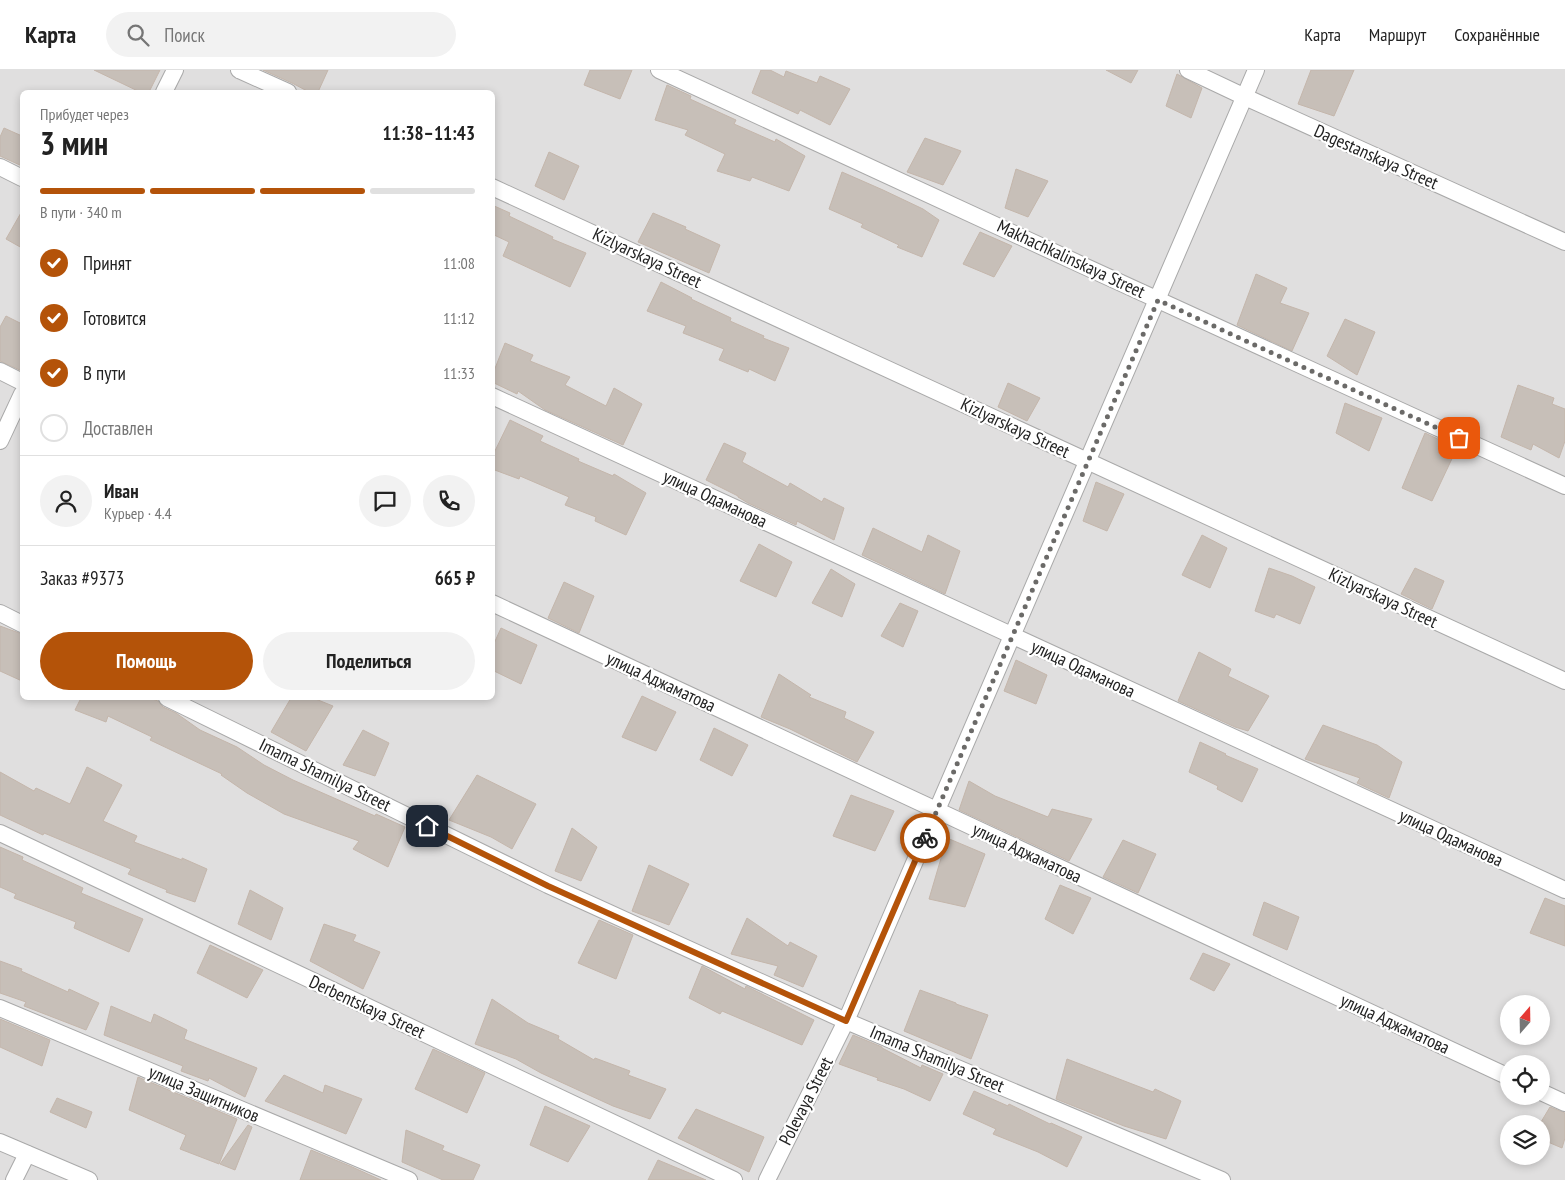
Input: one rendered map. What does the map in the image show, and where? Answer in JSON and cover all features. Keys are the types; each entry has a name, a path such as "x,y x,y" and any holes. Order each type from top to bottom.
{"street":[{"path":"165,90 175,70"},
{"path":"239,70 284,90"},
{"name":"Makhachkalinskaya Street","path":"659,70 1565,486"},
{"name":"Dagestanskaya Street","path":"1188,70 1565,242"},
{"name":"Polevaya Street","path":"767,1180 846,1021 1256,70"},
{"path":"0,167 20,177"},
{"name":"Kizlyarskaya Street","path":"495,188 1565,682"},
{"path":"0,371 20,381"},
{"name":"улица Одаманова","path":"495,397 1565,890"},
{"path":"0,441 20,398"},
{"name":"улица Аджаматова","path":"495,604 1500,1073"},
{"path":"0,613 20,623"},
{"name":"Imama Shamilya Street","path":"172,700 548,886 846,1021 1222,1180"},
{"name":"Derbentskaya Street","path":"0,833 734,1180"},
{"name":"улица Защитников","path":"0,1008 409,1180"},
{"path":"1550,1096 1565,1103"},
{"path":"0,1142 89,1180"},
{"path":"14,1180 27,1154"}],"shaded area":[{"path":"0,70 1565,70 1565,1180 0,1180"}],"building":[{"path":"94,70 160,70 150,90 136,90"},
{"path":"263,70 328,70 319,90 305,90"},
{"path":"590,70 632,70 620,99 584,85"},
{"path":"761,70 770,70 784,77 786,71 817,83 820,76 850,89 830,125 800,110 798,114 752,93"},
{"path":"1106,70 1138,70 1131,83"},
{"path":"1311,70 1354,70 1334,116 1298,104"},
{"path":"1177,74 1202,88 1191,118 1166,106"},
{"path":"667,85 691,96 690,99 736,120 734,124 775,142 776,139 805,156 789,191 752,177 750,181 717,171 725,154 685,135 688,130 655,120"},
{"path":"4,128 20,135 20,165 0,156 0,137"},
{"path":"925,138 961,151 943,185 907,172"},
{"path":"549,152 579,166 564,200 535,186"},
{"path":"1016,169 1048,181 1028,217 1005,208"},
{"path":"842,172 923,209 939,220 922,257 897,247 899,245 861,227 863,224 829,209"},
{"path":"495,206 510,213 509,216 553,237 552,239 586,253 570,287 503,256 509,242 495,235"},
{"path":"653,213 686,227 685,229 720,245 709,273 638,242"},
{"path":"20,214 20,247 6,239"},
{"path":"980,232 1012,246 994,277 963,264"},
{"path":"1256,274 1287,288 1280,303 1309,313 1292,351 1237,325"},
{"path":"661,282 731,318 730,321 764,336 763,338 789,348 775,381 749,369 748,372 719,360 724,349 683,333 686,326 647,311"},
{"path":"6,316 20,323 20,370 0,361 0,327"},
{"path":"1345,319 1375,332 1357,375 1327,356"},
{"path":"505,343 533,355 530,361 570,377 565,385 606,406 614,388 642,404 623,445 545,410 518,391 517,394 495,383 495,368"},
{"path":"1008,383 1040,398 1027,421 998,407"},
{"path":"1518,385 1554,398 1552,404 1565,409 1565,441 1559,458 1533,444 1531,450 1501,437"},
{"path":"1345,403 1382,418 1369,451 1336,433"},
{"path":"510,420 543,436 540,441 579,459 578,461 613,476 614,474 646,493 626,535 595,521 596,517 565,505 569,497 520,476 519,479 495,470 495,451"},
{"path":"1425,433 1457,448 1432,501 1402,488"},
{"path":"724,443 746,453 742,462 788,487 790,483 822,502 824,498 844,508 834,540 797,521 796,525 748,503 706,480"},
{"path":"1096,482 1124,494 1107,531 1083,521"},
{"path":"873,528 922,552 928,535 960,551 945,594 862,555"},
{"path":"1202,535 1227,548 1210,588 1182,575"},
{"path":"759,544 792,562 776,597 740,581"},
{"path":"1269,568 1315,587 1300,624 1276,614 1274,618 1255,611"},
{"path":"1415,568 1444,581 1432,609 1401,594"},
{"path":"831,569 855,584 842,617 812,603"},
{"path":"564,582 594,596 579,633 548,618"},
{"path":"900,603 918,611 903,647 881,636"},
{"path":"0,626 20,633 20,680 0,671"},
{"path":"501,628 537,645 521,684 495,671 495,641"},
{"path":"1199,652 1231,669 1228,676 1269,696 1248,731 1178,701"},
{"path":"1016,660 1047,675 1036,704 1004,691"},
{"path":"779,674 811,695 809,697 846,712 844,718 874,732 857,762 761,717"},
{"path":"642,696 676,712 656,751 622,737"},
{"path":"80,700 158,701 163,707 176,713 200,730 237,747 264,765 293,780 405,827 388,867 353,849 359,841 284,814 247,793 222,774 150,740 152,737 108,716 106,722 75,710"},
{"path":"290,700 318,700 333,706 306,751 271,732"},
{"path":"1323,725 1377,745 1402,762 1389,798 1357,783 1360,778 1305,759"},
{"path":"714,728 748,745 732,776 700,760"},
{"path":"363,730 389,743 375,776 343,765"},
{"path":"1200,742 1258,769 1242,802 1217,789 1218,786 1189,772"},
{"path":"87,767 122,785 103,821 137,836 134,842 182,860 182,858 207,869 195,902 166,892 167,890 128,874 131,869 44,833 43,835 0,815 0,772 34,791 36,788 70,804"},
{"path":"477,775 536,804 512,849 491,837 449,820"},
{"path":"969,781 995,796 1048,817 1052,809 1092,819 1069,861 959,810"},
{"path":"851,795 894,811 875,851 833,836"},
{"path":"572,828 597,847 581,881 555,871"},
{"path":"947,838 985,854 965,907 929,899"},
{"path":"1123,840 1156,854 1138,893 1103,877"},
{"path":"0,847 23,857 22,860 83,888 81,893 143,919 129,952 74,928 76,922 14,898 16,894 0,887"},
{"path":"649,865 689,884 669,925 632,911"},
{"path":"1060,885 1091,898 1073,934 1045,919"},
{"path":"250,890 283,908 271,940 238,924"},
{"path":"1545,898 1565,906 1565,946 1530,933"},
{"path":"1264,902 1299,917 1287,950 1253,935"},
{"path":"747,918 788,946 790,942 817,956 803,987 774,975 778,966 731,954"},
{"path":"599,920 633,935 616,979 578,963"},
{"path":"324,924 356,935 353,941 380,952 363,989 310,961"},
{"path":"210,945 263,970 247,998 197,973"},
{"path":"1203,953 1230,964 1214,991 1190,979"},
{"path":"0,961 22,969 21,971 68,992 69,989 99,1003 86,1030 24,1006 26,1002 0,993"},
{"path":"702,966 745,989 746,986 814,1020 802,1045 722,1011 720,1014 689,998"},
{"path":"920,990 988,1015 971,1059 904,1031"},
{"path":"492,999 528,1023 559,1036 558,1039 594,1060 595,1058 630,1071 628,1075 666,1089 650,1119 613,1106 541,1073 516,1059 475,1044"},
{"path":"111,1006 151,1023 154,1014 187,1030 184,1039 257,1068 245,1097 209,1078 208,1081 181,1071 183,1066 104,1035"},
{"path":"0,1019 50,1040 42,1066 0,1047"},
{"path":"853,1035 882,1047 921,1068 922,1065 943,1074 930,1101 904,1089 877,1080 878,1078 839,1064"},
{"path":"433,1049 485,1073 467,1113 415,1089"},
{"path":"1067,1059 1153,1092 1155,1089 1181,1101 1166,1139 1124,1126 1056,1099"},
{"path":"284,1075 323,1093 325,1085 362,1099 346,1134 265,1101"},
{"path":"138,1077 237,1119 219,1164 180,1149 186,1135 129,1110"},
{"path":"974,1091 1008,1106 1009,1104 1082,1137 1067,1167 1038,1152 993,1134 996,1129 963,1114"},
{"path":"57,1098 92,1112 86,1128 50,1112"},
{"path":"545,1106 590,1126 568,1162 530,1145"},
{"path":"1550,1107 1565,1113 1565,1138 1562,1148 1550,1143 1550,1115 1545,1115"},
{"path":"696,1109 764,1137 749,1172 678,1138"},
{"path":"248,1125 252,1127 235,1170 220,1164"},
{"path":"406,1130 444,1146 442,1150 480,1165 473,1180 443,1180 402,1162"},
{"path":"311,1150 350,1166 381,1180 300,1180"},
{"path":"658,1160 706,1180 648,1180"}],"way so far":[{"path":"925,838 1158,300 1459,438"}],"route":[{"path":"427,826 548,886 846,1021 925,838"}]}
